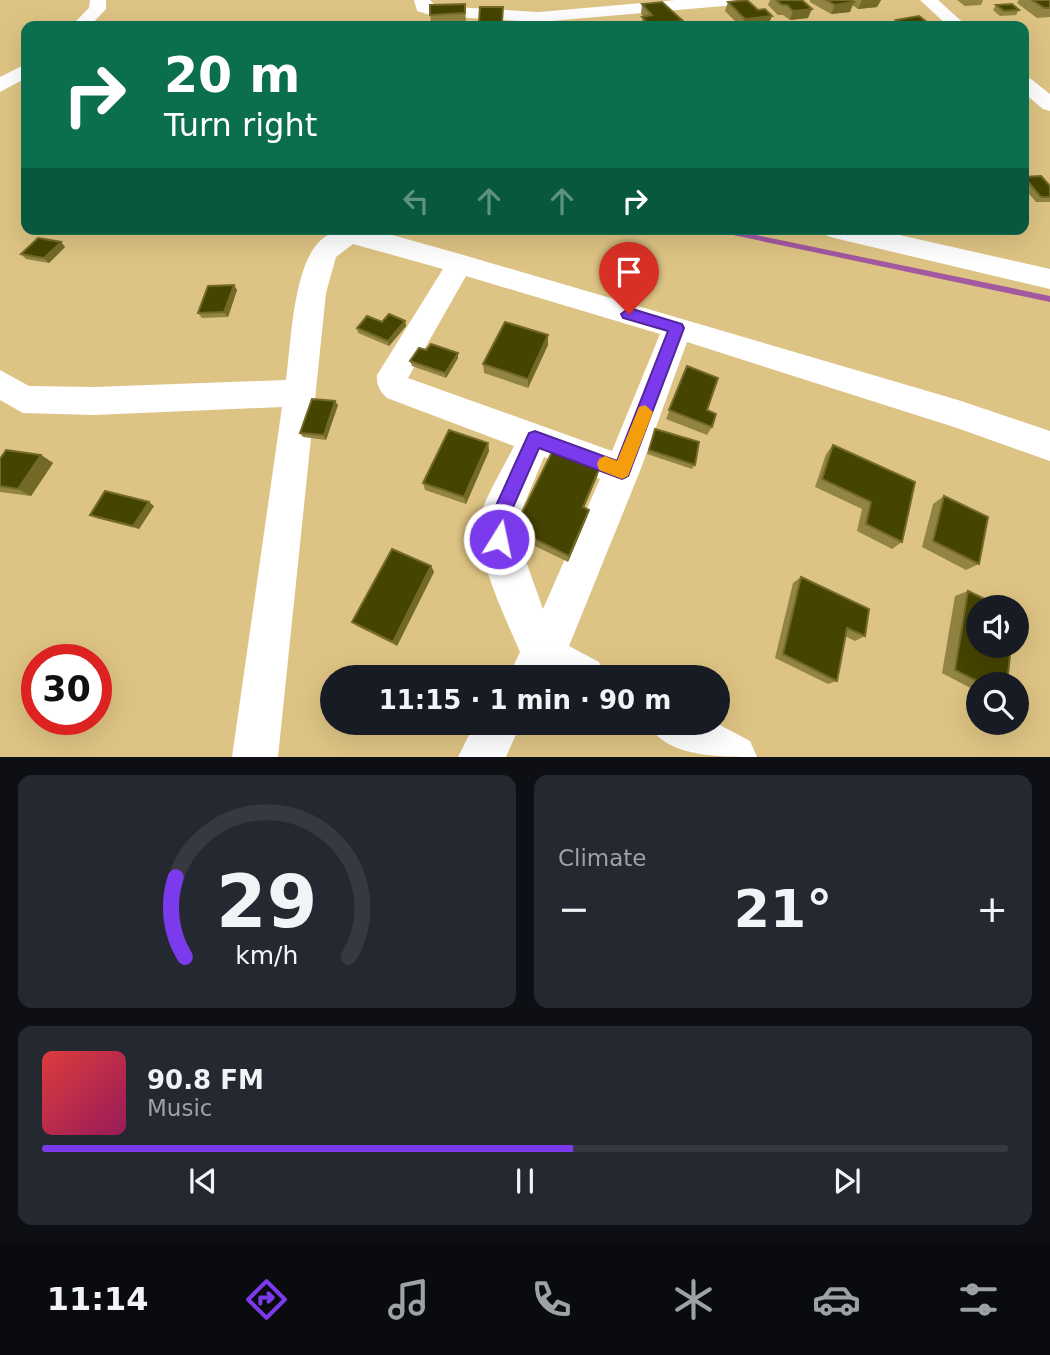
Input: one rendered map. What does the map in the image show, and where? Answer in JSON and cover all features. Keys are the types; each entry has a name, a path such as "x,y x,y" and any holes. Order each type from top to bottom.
{"street":[{"path":"85,21 97,9 98,0"},
{"path":"422,0 423,7 433,11 539,17 735,0"},
{"path":"928,0 952,21"},
{"path":"0,86 21,72"},
{"path":"1029,87 1050,105"},
{"path":"255,757 312,293 325,248 337,239 353,235"},
{"path":"361,235 677,328 958,414 1050,446"},
{"path":"860,235 1050,279"},
{"path":"460,263 393,375 392,382 398,389 622,471"},
{"path":"538,665 622,471 677,328"},
{"path":"0,383 23,399 94,401 300,393"},
{"path":"535,438 498,521 499,539 536,665"},
{"path":"481,757 493,735"},
{"path":"693,735 734,757"}],"building":[{"path":"747,0 758,10 765,9 772,16 745,19 728,2"},
{"path":"776,0 802,0 812,9 793,11"},
{"path":"826,0 851,0 854,2 835,5"},
{"path":"1032,0 1050,0 1050,8 1044,8"},
{"path":"662,2 683,21 646,21 642,17 652,15 642,4"},
{"path":"465,4 465,13 430,15 430,5"},
{"path":"1012,4 1019,10 1004,11 996,5"},
{"path":"480,7 503,7 502,21 479,21"},
{"path":"919,16 926,21 898,21"},
{"path":"1041,176 1050,186 1050,197 1041,197 1029,183 1029,177"},
{"path":"38,238 61,242 44,258 21,254"},
{"path":"234,285 224,312 198,313 208,286"},
{"path":"389,314 405,321 388,341 357,328 367,316 382,322"},
{"path":"505,322 548,335 528,379 483,364"},
{"path":"431,344 458,353 445,373 410,361 419,348 426,350"},
{"path":"687,366 718,378 707,410 716,414 712,427 669,410"},
{"path":"312,399 335,401 324,435 300,433"},
{"path":"655,429 699,442 695,465 649,450"},
{"path":"449,430 488,443 464,497 423,483"},
{"path":"833,445 915,482 902,542 866,524 871,502 822,479"},
{"path":"6,450 41,455 18,489 0,486 0,459"},
{"path":"553,450 599,469 583,507 589,510 569,556 514,529"},
{"path":"105,491 149,502 133,526 90,515"},
{"path":"944,496 988,517 979,564 933,541"},
{"path":"392,549 431,566 393,642 352,622"},
{"path":"801,577 869,609 865,636 847,628 837,681 783,654"},
{"path":"966,603 966,658 1010,658 1008,672 966,672 966,676 955,670"}],"waterway":[{"path":"743,235 1050,299"}],"slow traffic":[{"path":"605,464 622,471 645,412"}],"route":[{"path":"499,539 498,521 535,438 622,471 677,328 629,314"}]}
